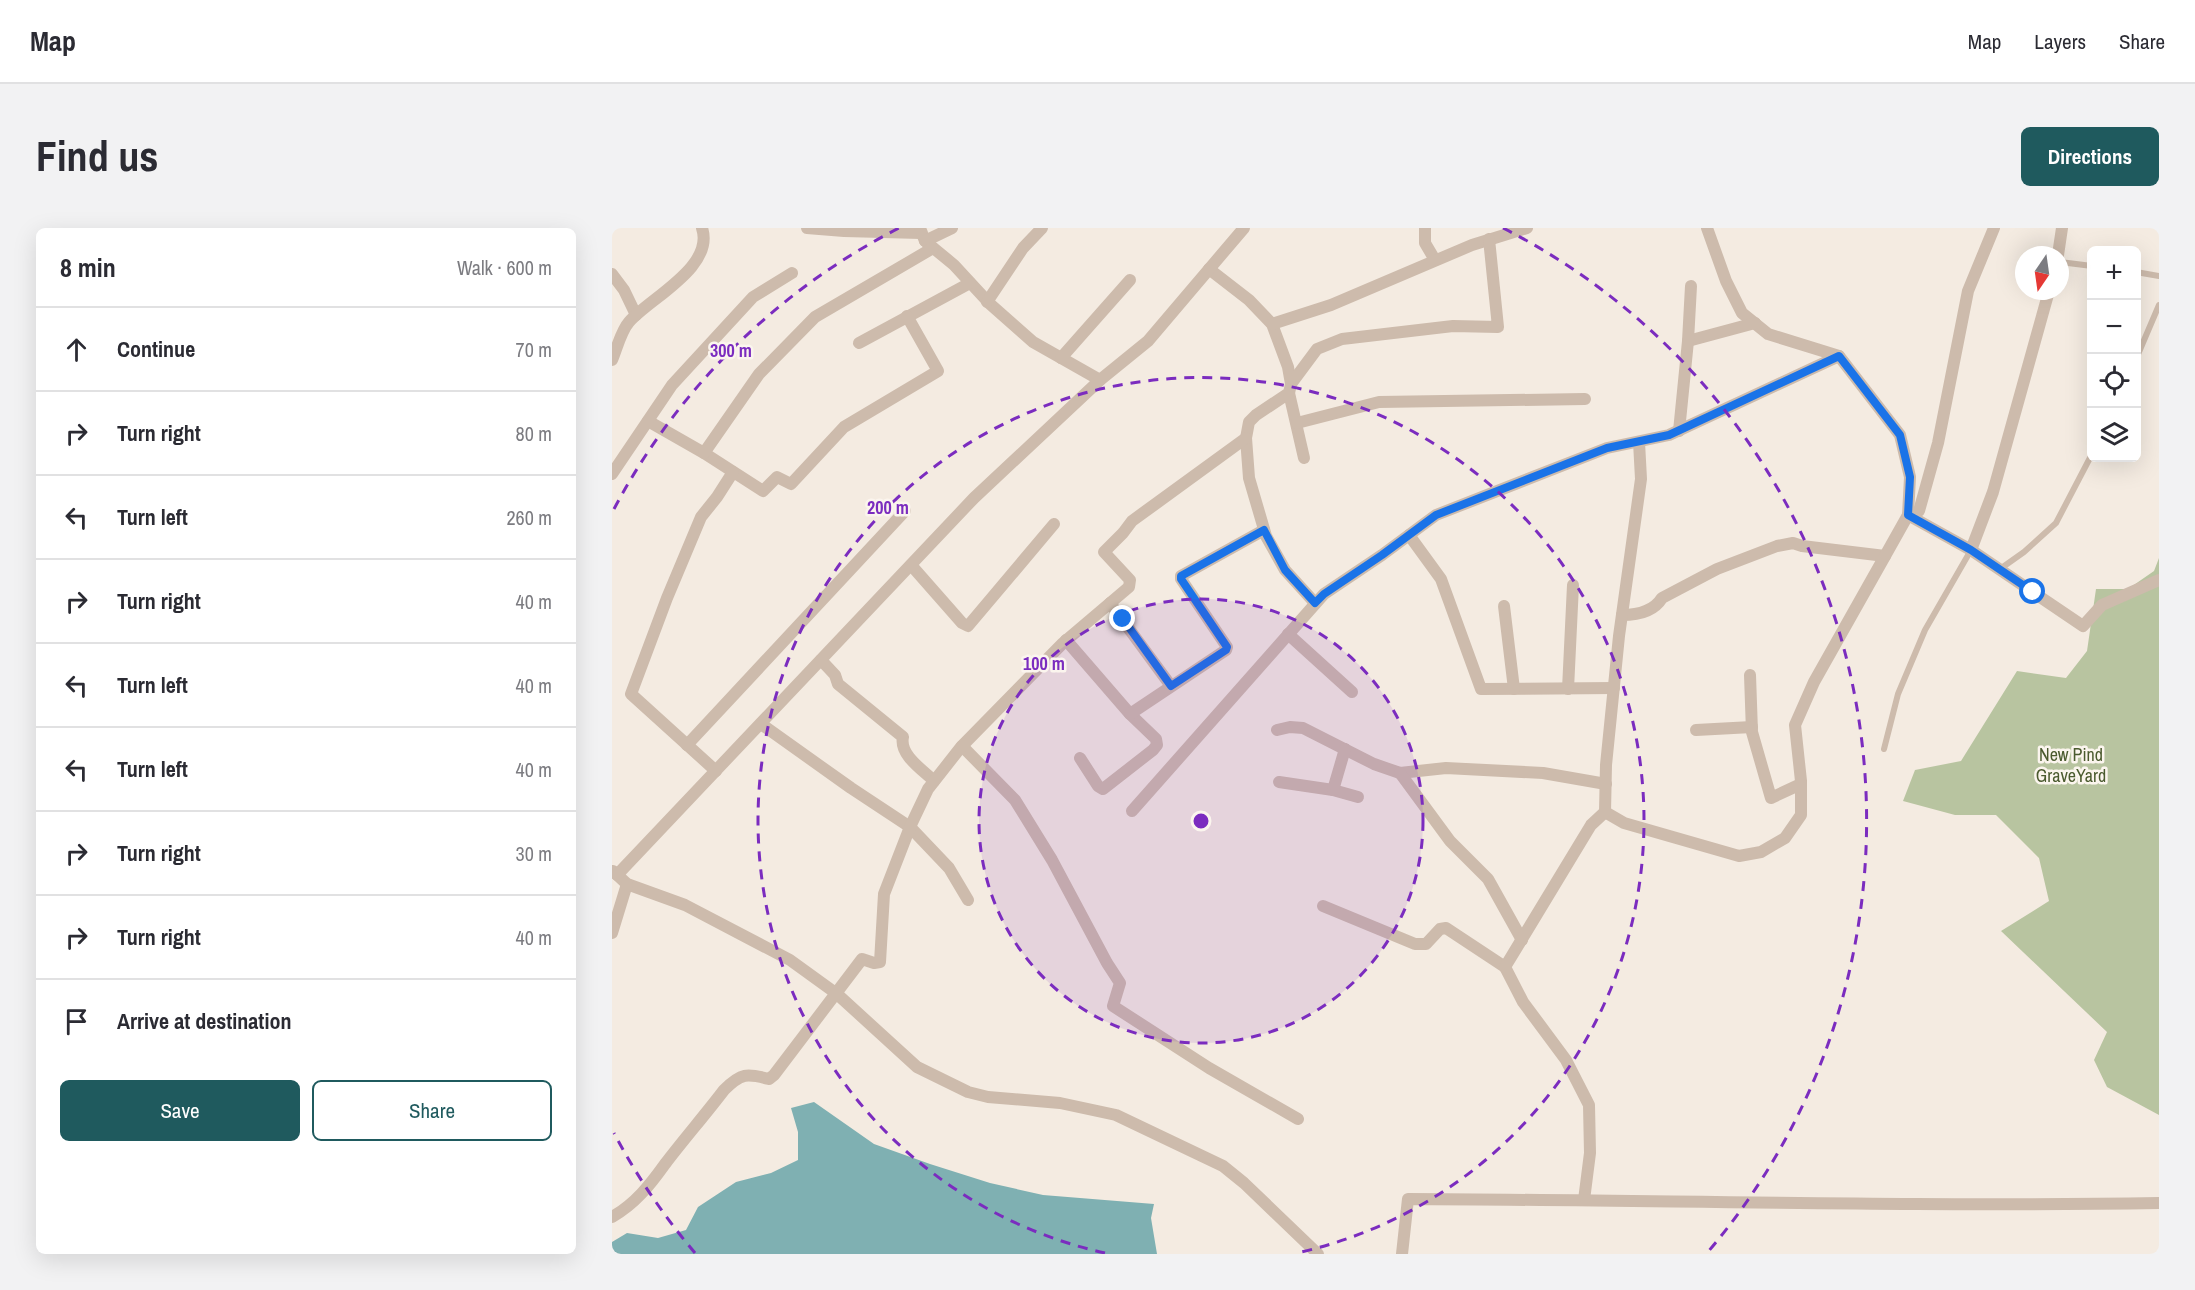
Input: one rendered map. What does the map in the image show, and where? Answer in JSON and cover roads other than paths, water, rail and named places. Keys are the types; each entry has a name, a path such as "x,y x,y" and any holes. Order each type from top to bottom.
{"street":[{"path":"612,360 627,324 675,285 700,255 704,232 702,228"},
{"path":"807,228 925,237 987,302 1033,342 1100,380"},
{"path":"704,453 759,374 815,317 925,237 952,228"},
{"path":"987,302 1023,248 1042,228"},
{"path":"1244,228 1148,341 1100,380 974,498 761,724 615,873 627,884 685,905 790,960 837,994 917,1067 968,1092 988,1097 1060,1103 1116,1115 1223,1166 1318,1254"},
{"path":"1425,228 1425,243 1436,260"},
{"path":"1272,324 1331,305 1505,231 1527,228"},
{"path":"1605,812 1624,823 1739,856 1761,852 1785,838 1801,815 1801,784 1795,725 1814,682 1908,515 1910,477 1900,435 1839,356 1768,334 1742,313 1726,280 1707,228"},
{"path":"1908,515 1918,510 1938,443 1968,291 1994,228"},
{"path":"2059,246 2062,228"},
{"path":"1315,603 1285,570 1264,530 1249,478 1246,438 1249,423 1290,388 1317,349 1342,339 1453,326 1498,327 1489,239"},
{"path":"1209,269 1249,300 1272,324 1288,367 1304,458"},
{"path":"612,474 672,385 753,297 792,273"},
{"path":"612,274 624,290 636,315"},
{"path":"1061,358 1130,280"},
{"path":"859,343 970,283"},
{"path":"1679,431 1688,341 1690,286"},
{"path":"1971,550 1994,492 2047,300"},
{"path":"648,421 763,491 777,477 791,484 844,427 938,371 907,316"},
{"path":"1688,341 1755,323"},
{"path":"1132,811 1324,594 1436,515 1607,448 1669,435 1839,356"},
{"path":"1297,423 1379,402 1585,399"},
{"path":"612,1217 625,1210 656,1179 666,1163 735,1079 748,1074 769,1078 774,1075 862,959 874,963 880,962 884,894 910,826 934,781 962,747 1066,640 1129,587 1130,580 1104,552 1123,533 1131,521 1246,438"},
{"path":"1504,966 1591,825 1605,812 1606,765 1614,688 1641,479 1640,442"},
{"path":"716,771 632,694 632,690 701,517 733,472"},
{"path":"687,745 905,511"},
{"path":"1908,515 1971,550 2083,626 2102,605 2159,580"},
{"path":"911,565 962,623 968,626 1054,524"},
{"path":"1130,714 1226,650 1227,647 1181,576 1264,530"},
{"path":"1409,535 1441,579 1481,689 1614,688"},
{"path":"1622,615 1640,614 1658,605 1662,598 1717,568 1777,546 1793,543 1885,556"},
{"path":"1568,689 1573,585"},
{"path":"1110,603 1171,686"},
{"path":"1504,606 1514,689"},
{"path":"1288,634 1352,692"},
{"path":"1066,640 1130,714 1156,739 1157,745 1103,789 1098,786 1080,758"},
{"path":"820,660 835,675 838,684 903,737 901,744 905,753 934,781"},
{"path":"1750,675 1752,727 1771,798 1801,784"},
{"path":"761,724 851,788 910,826 949,868 968,900"},
{"path":"1696,730 1752,727"},
{"path":"1277,730 1303,728 1374,764 1400,773 1446,768 1543,773 1606,784"},
{"path":"962,747 1015,800 1052,860 1120,983 1113,1006 1209,1068 1298,1119"},
{"path":"1334,790 1345,750"},
{"path":"1400,773 1450,841 1488,879 1522,940"},
{"path":"1279,782 1334,790 1358,797"},
{"path":"612,933 627,884"},
{"path":"1323,906 1415,944 1426,944 1440,929 1446,928 1504,966 1523,1002 1566,1060 1589,1105 1590,1153 1584,1200"},
{"path":"1402,1254 1408,1199 2010,1206 2159,1203"}],"lane":[{"path":"2069,263 2087,265"},
{"path":"2141,273 2159,276"},
{"path":"2138,354 2159,305"},
{"path":"1999,570 2024,552 2056,523 2087,462"},
{"path":"1884,749 1899,694 1925,630 1971,550"}],"water":[{"path":"814,1102 874,1144 990,1183 1043,1195 1154,1204 1151,1218 1157,1254 612,1254 612,1242 627,1233 658,1238 686,1230 698,1207 736,1182 771,1173 798,1160 798,1132 791,1108"}],"park label":[{"name":"New Pind GraveYard","path":"2071,765"}]}
